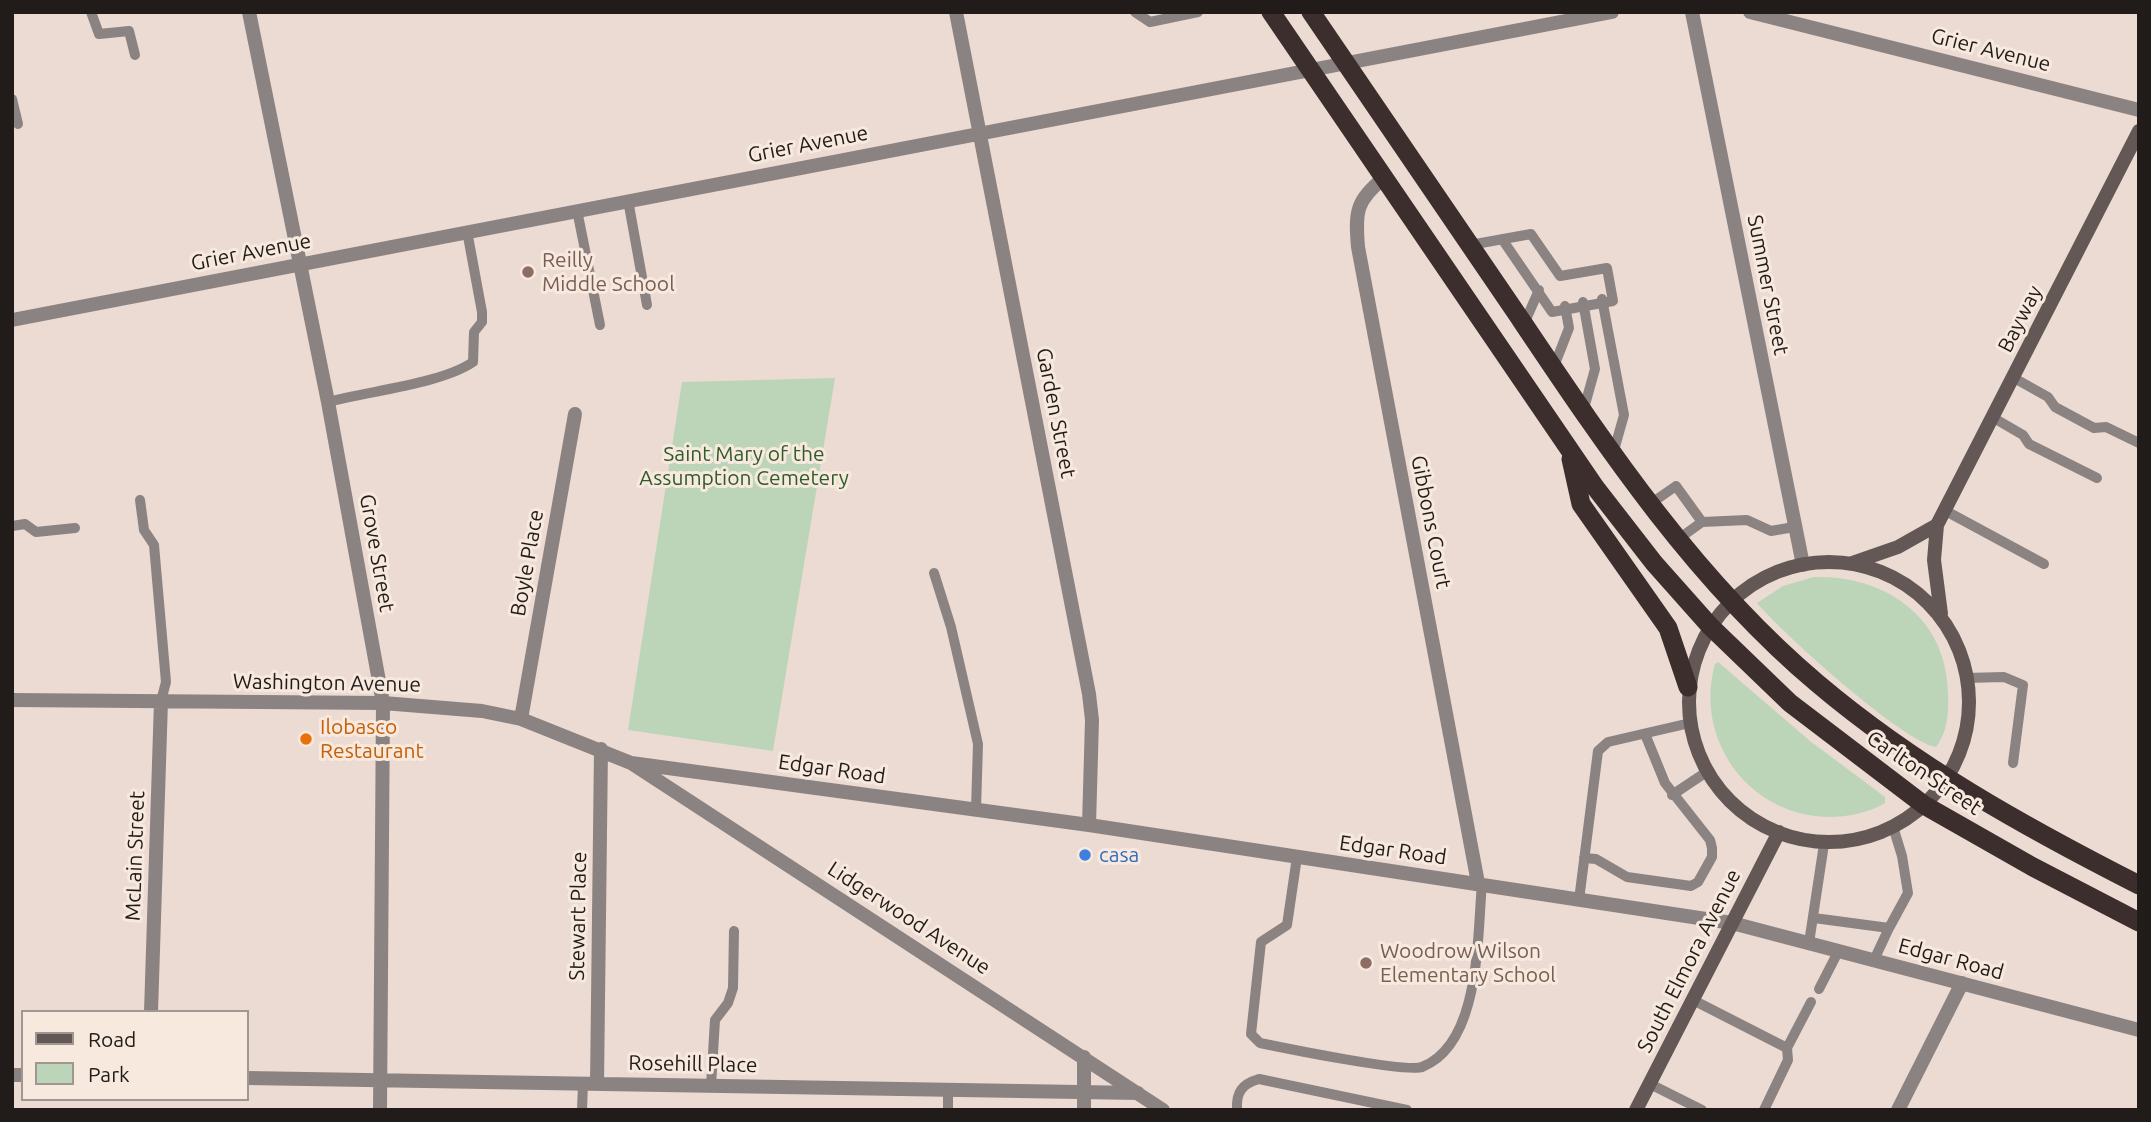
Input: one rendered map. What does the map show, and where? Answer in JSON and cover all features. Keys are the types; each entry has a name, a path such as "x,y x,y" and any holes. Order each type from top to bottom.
{"highway":[{"name":"Carlton Street","path":"1271,12 1570,451 1654,564 1710,626 1798,710 1924,805 2033,867 2139,922"},
{"name":"Carlton Street","path":"1311,12 1583,413 1677,540 1732,600 1818,683 1945,779 2046,838 2139,885"},
{"path":"1570,451 1581,503 1668,628 1688,687"}],"main road":[{"name":"Bayway","path":"1941,614 1934,560 1937,526 2139,131"},
{"path":"1850,563 1898,577 1917,590 1941,614 1956,641 1966,678 1963,739 1945,779 1924,805 1894,830 1849,844 1824,844 1803,841 1779,832 1734,802 1708,771 1690,723 1688,687 1695,657 1710,626 1732,600 1766,578 1803,565 1850,563 1898,547 1937,526"},
{"name":"South Elmora Avenue","path":"1636,1110 1779,832"}],"street":[{"name":"Grove Street","path":"249,12 328,402 383,703 380,1110"},
{"name":"Garden Street","path":"956,12 1090,694 1092,720 1088,825"},
{"name":"Grier Avenue","path":"12,320 1612,12"},
{"name":"Summer Street","path":"1692,12 1803,565"},
{"name":"Grier Avenue","path":"1751,12 2139,110"},
{"name":"Gibbons Court","path":"1384,178 1365,193 1356,226 1480,883"},
{"name":"Boyle Place","path":"520,719 575,414"},
{"name":"Washington Avenue","path":"12,700 383,703 482,711 520,719 631,763"},
{"name":"McLain Street","path":"151,1010 161,701"},
{"name":"Stewart Place","path":"590,1084 601,749"},
{"name":"Edgar Road","path":"631,763 1088,825 1732,923 2138,1027"},
{"name":"Lidgerwood Avenue","path":"631,763 1163,1110"},
{"path":"1898,1110 1962,983"},
{"path":"1084,1057 1084,1110"},
{"name":"Rosehill Place","path":"248,1078 1138,1093"}],"lane":[{"path":"91,12 99,34 129,31 135,55"},
{"path":"1135,12 1150,22 1198,12"},
{"path":"12,99 18,124"},
{"path":"628,200 647,305"},
{"path":"577,210 600,325"},
{"path":"328,402 462,370 473,362 474,332 482,322 482,312 467,231"},
{"path":"1470,245 1502,239 1531,234 1559,280 1597,274 1607,268 1613,301 1583,304 1552,312 1502,239"},
{"path":"1524,325 1538,291"},
{"path":"1602,301 1624,415 1613,454"},
{"path":"1583,304 1595,369 1583,413"},
{"path":"1553,370 1569,328 1566,308"},
{"path":"2014,378 2048,397 2055,407 2094,428 2106,427 2139,443"},
{"path":"1992,418 2023,435 2028,444 2097,478"},
{"path":"1649,504 1676,486 1702,522"},
{"path":"140,500 144,530 154,545 166,682 161,701"},
{"path":"1944,510 2044,564"},
{"path":"1677,540 1702,522 1746,520 1771,531 1794,527"},
{"path":"12,526 25,524 36,532 75,528"},
{"path":"934,573 951,627 978,744 976,809"},
{"path":"1966,678 2004,677 2022,685 2021,715 2013,763"},
{"path":"1579,900 1598,751 1608,742 1690,723"},
{"path":"1584,858 1596,859 1627,877 1690,886 1698,882 1712,857 1710,840 1672,795 1645,734"},
{"path":"1672,795 1708,771"},
{"path":"1874,960 1908,894 1902,856 1894,830"},
{"path":"1809,943 1824,844"},
{"path":"1297,857 1287,925 1261,942 1251,1034 1260,1043 1393,1067 1421,1068 1444,1053 1465,1021 1476,952 1480,883"},
{"path":"1814,918 1889,928"},
{"path":"711,1086 715,1020 728,1003 733,988 734,931"},
{"path":"1819,989 1839,950"},
{"path":"1693,1000 1787,1048"},
{"path":"1764,1110 1788,1060 1787,1048 1811,1002"},
{"path":"1237,1110 1237,1097 1241,1089 1259,1079 1407,1110"},
{"path":"582,1110 590,1084"},
{"path":"1650,1084 1702,1110"},
{"path":"948,1091 948,1110"}],"green space":[{"name":"Saint Mary of the Assumption Cemetery","path":"835,378 773,751 628,730 682,382"},
{"path":"1814,577 1840,578 1888,593 1908,606 1925,623 1937,644 1945,668 1948,695 1947,722 1936,747 1920,741 1871,707 1816,660 1757,603 1783,586"},
{"path":"1718,662 1810,741 1885,797 1885,803 1858,814 1828,817 1799,813 1774,803 1752,787 1734,768 1720,745 1713,719 1711,692 1715,664"}],"place":[{"name":"Reilly Middle School","path":"528,272"},
{"name":"Ilobasco Restaurant","path":"306,739"},
{"name":"casa","path":"1085,855"},
{"name":"Woodrow Wilson Elementary School","path":"1366,963"}]}
